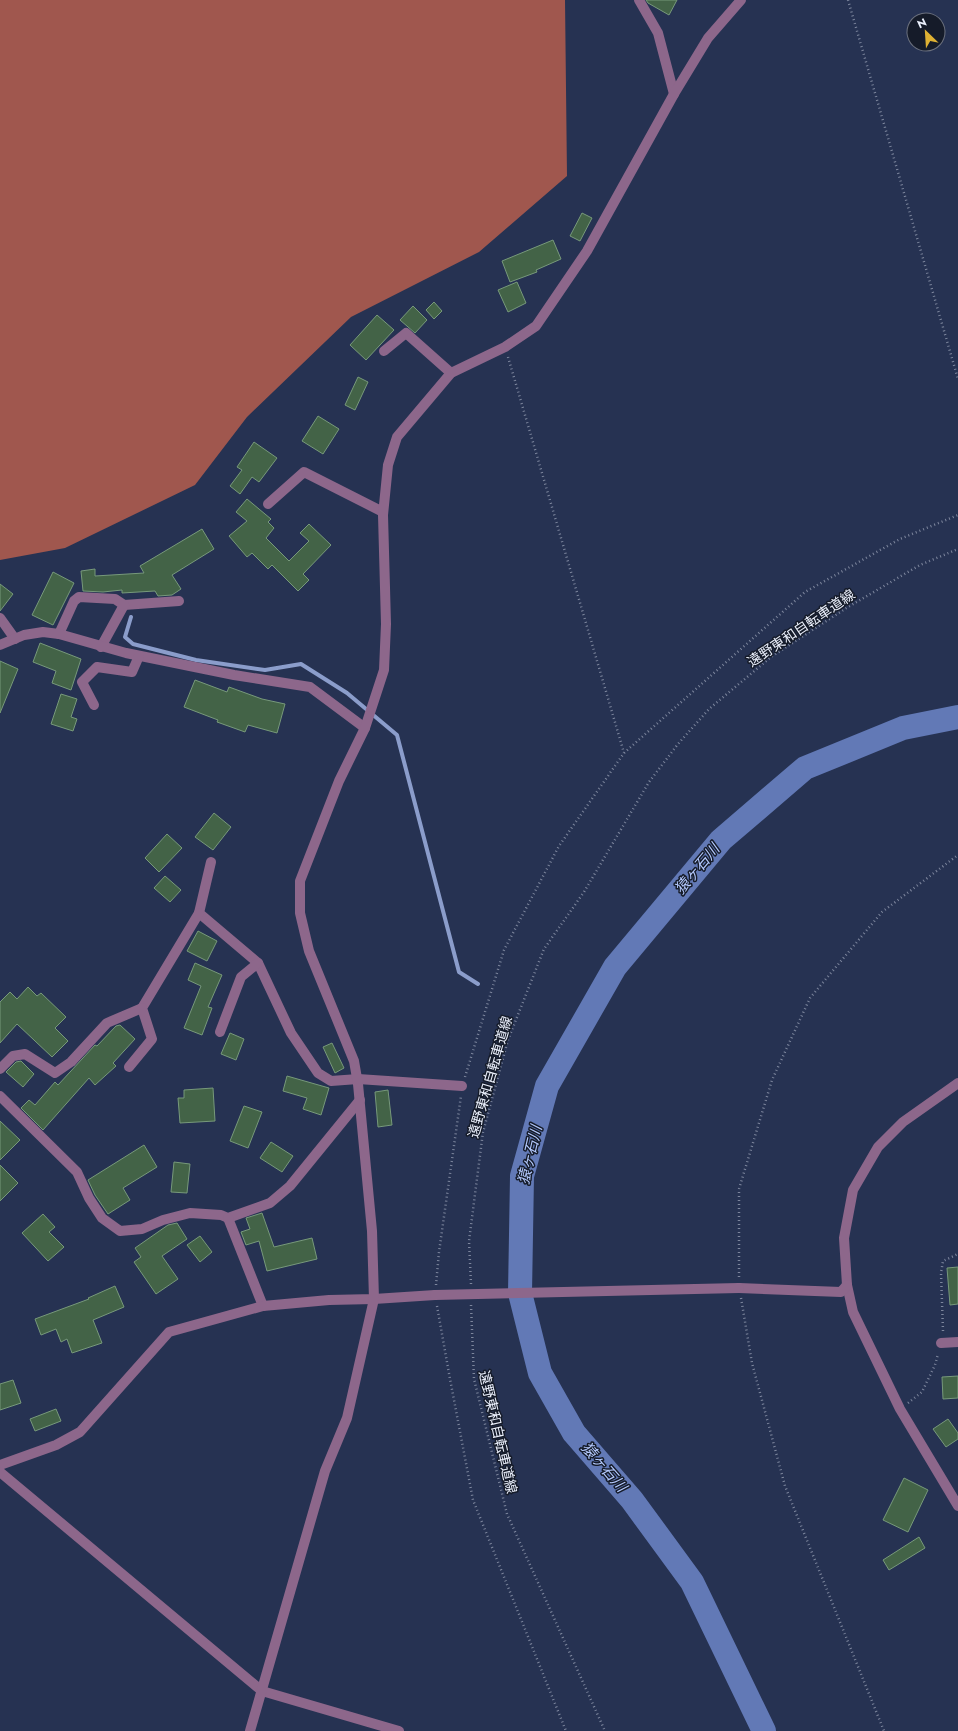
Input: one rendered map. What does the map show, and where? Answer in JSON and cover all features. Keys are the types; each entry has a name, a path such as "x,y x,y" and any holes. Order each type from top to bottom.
{"street":[{"path":"639,0 658,33 674,94"},
{"path":"250,1731 325,1471 347,1418 374,1299 372,1231 358,1079 354,1060 309,951 300,913 300,881 339,780 365,728 384,670 386,624 383,512 388,465 397,437 451,373 505,347 536,326 587,251 674,94 708,38 741,0"},
{"path":"384,352 406,333 451,373"},
{"path":"268,504 304,472 383,512"},
{"path":"59,634 74,601 79,597 115,599 124,605 179,601"},
{"path":"101,647 124,605"},
{"path":"0,618 15,639"},
{"path":"0,645 24,635 43,632 59,634 101,647 139,656 234,675 310,686 365,728"},
{"path":"94,705 82,682 97,667 132,672 139,656"},
{"path":"0,1069 13,1056 25,1054 55,1073 71,1062 107,1023 142,1008 199,913 211,862"},
{"path":"199,913 258,963 291,1033 318,1072 331,1081 358,1079 462,1086"},
{"path":"220,1032 241,977 258,963"},
{"path":"130,1067 152,1039 142,1008"},
{"path":"958,1084 903,1122 878,1147 853,1190 844,1238 847,1285 853,1312 900,1409 958,1506"},
{"path":"0,1096 77,1172 89,1198 102,1218 120,1231 142,1228 163,1220 190,1213 221,1214 228,1218 263,1306"},
{"path":"228,1218 270,1203 290,1186 360,1100"},
{"path":"0,1465 56,1445 80,1432 169,1332 263,1306 329,1300 436,1295 739,1288 841,1292 847,1285"},
{"path":"941,1343 958,1342"},
{"path":"0,1472 262,1691 399,1731"}],"path":[{"path":"848,0 958,379"},
{"path":"505,347 624,753"},
{"path":"566,1731 474,1500 450,1379 436,1295 439,1252 462,1086 504,950 559,846 624,753 805,592 900,539 958,515"},
{"name":"遠野東和自転車道線","path":"471,1287 469,1241 483,1132 508,1040 544,949 584,892 649,782 678,744 709,709 771,657 848,607 900,576 920,565 958,549"},
{"path":"884,1731 785,1486 752,1363 739,1288 739,1189 772,1080 810,998 882,912 958,855"},
{"name":"遠野東和自転車道線","path":"471,1302 474,1379 507,1514 605,1731"}],"shaded area":[{"path":"0,0 565,0 567,176 479,252 351,317 247,417 195,485 65,548 0,560"}],"building":[{"path":"646,0 677,0 669,15 648,3"},
{"path":"582,213 592,218 580,241 570,236"},
{"path":"553,240 561,259 536,270 537,272 510,282 502,261"},
{"path":"517,282 526,303 508,312 498,290"},
{"path":"434,302 442,311 434,319 426,310"},
{"path":"413,306 427,320 415,333 400,320"},
{"path":"377,315 394,330 366,360 350,345"},
{"path":"358,377 368,382 355,410 345,405"},
{"path":"318,416 339,429 323,454 302,441"},
{"path":"254,442 277,458 259,482 252,477 240,494 230,486 242,470 237,467"},
{"path":"247,499 271,519 268,522 274,528 266,538 289,561 309,541 300,533 309,524 331,545 303,574 309,580 298,591 272,565 268,569 252,553 247,557 229,536 247,521 236,512"},
{"path":"202,529 214,549 172,575 181,589 172,595 158,596 155,591 122,593 122,590 103,592 83,591 81,571 95,569 95,576 144,573 140,566"},
{"path":"53,572 74,583 53,625 32,615"},
{"path":"0,584 13,594 0,611"},
{"path":"40,643 81,659 71,690 52,683 56,671 33,662"},
{"path":"0,661 18,669 0,713"},
{"path":"195,680 227,692 229,687 262,699 285,704 277,733 248,725 245,732 217,722 218,720 184,707"},
{"path":"61,694 77,699 71,717 77,719 73,731 51,724"},
{"path":"214,813 231,827 213,850 195,837"},
{"path":"167,834 182,848 159,872 145,858"},
{"path":"165,876 181,890 170,902 154,888"},
{"path":"198,931 217,941 207,961 187,951"},
{"path":"195,963 222,975 208,1007 212,1008 202,1035 184,1028 201,986 188,980"},
{"path":"28,987 37,996 41,993 66,1017 55,1028 68,1041 52,1057 17,1024 0,1043 0,1002 10,992 17,999"},
{"path":"120,1025 135,1039 113,1063 116,1066 95,1085 89,1078 43,1130 21,1108 29,1100 35,1105 55,1082 58,1085 95,1045 97,1046 116,1026"},
{"path":"230,1033 244,1039 236,1060 221,1054"},
{"path":"332,1043 344,1068 335,1073 323,1047"},
{"path":"21,1061 34,1074 23,1087 6,1072 16,1062"},
{"path":"287,1076 329,1088 321,1115 303,1109 307,1098 283,1091"},
{"path":"213,1088 215,1121 180,1123 178,1098 184,1098 184,1090"},
{"path":"388,1090 392,1125 378,1127 375,1092"},
{"path":"244,1106 262,1112 248,1148 230,1141"},
{"path":"0,1121 20,1140 0,1160"},
{"path":"271,1142 293,1156 282,1172 260,1158"},
{"path":"144,1145 157,1167 123,1188 130,1200 108,1214 95,1195 88,1180"},
{"path":"174,1162 190,1164 187,1193 171,1192"},
{"path":"0,1165 18,1183 0,1201"},
{"path":"262,1213 274,1247 312,1238 317,1259 267,1271 259,1241 246,1245 241,1232 250,1229 246,1218"},
{"path":"43,1214 55,1227 49,1232 64,1247 48,1261 22,1233"},
{"path":"177,1223 187,1239 162,1256 178,1279 156,1294 134,1262 141,1257 135,1248 168,1225"},
{"path":"200,1236 212,1252 200,1262 187,1245"},
{"path":"958,1267 958,1304 950,1305 947,1268"},
{"path":"115,1286 124,1307 93,1320 102,1343 72,1353 67,1339 61,1342 56,1329 41,1335 35,1319 89,1299 88,1298"},
{"path":"958,1376 958,1398 943,1399 942,1377"},
{"path":"13,1380 21,1403 0,1410 0,1384"},
{"path":"56,1409 61,1421 35,1431 30,1419"},
{"path":"948,1419 958,1433 958,1439 946,1447 933,1429"},
{"path":"904,1478 928,1490 908,1532 883,1520"},
{"path":"919,1537 925,1548 889,1570 883,1560"}],"waterway":[{"path":"131,617 125,637 133,644 196,660 265,670 301,664 347,693 397,735 459,972 478,984"},
{"name":"猿ヶ石川","path":"764,1731 692,1582 632,1500 574,1433 540,1373 520,1293 522,1176 547,1086 615,967 721,840 805,768 903,728 958,717"}]}
